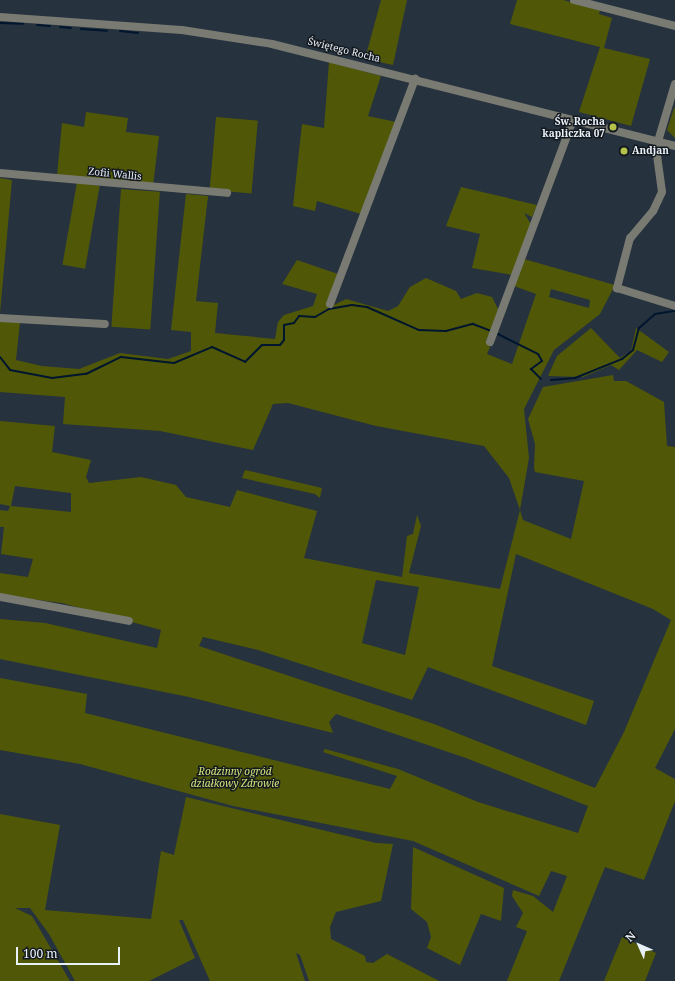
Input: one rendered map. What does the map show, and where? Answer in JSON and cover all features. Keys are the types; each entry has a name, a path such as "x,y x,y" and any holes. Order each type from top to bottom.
{"street":[{"path":"574,0 675,26"},
{"name":"Świętego Rocha","path":"0,17 182,30 243,39 414,79 658,143 675,146"},
{"path":"330,304 414,79"},
{"path":"675,84 658,143 662,192 653,211 630,238 617,288 675,306"},
{"path":"490,342 573,120"},
{"name":"Zofii Wallis","path":"0,173 227,193"},
{"path":"0,318 105,324"},
{"path":"0,597 129,621"}],"green space":[{"path":"381,0 407,0 393,65 365,59"},
{"path":"517,0 563,0 600,10 599,14 612,18 604,48 650,59 631,126 579,112 600,47 510,24"},
{"path":"329,62 381,76 368,116 396,122 361,214 317,201 315,211 293,206 302,124 324,128"},
{"path":"675,108 675,138 667,130"},
{"path":"86,112 128,118 126,132 159,136 153,186 57,175 62,123 84,127"},
{"path":"216,117 258,121 251,193 210,190"},
{"path":"0,178 12,180 0,313"},
{"path":"77,182 100,186 85,269 62,265"},
{"path":"461,187 537,205 532,217 524,213 531,224 513,275 472,268 480,234 446,226"},
{"path":"121,189 160,192 150,329 111,327"},
{"path":"186,194 208,196 196,301 218,303 215,333 275,339 278,322 284,315 313,306 317,294 282,284 297,260 338,274 328,308 346,299 388,311 398,306 410,287 426,278 456,291 461,299 477,293 492,297 499,311 486,341 490,347 487,354 512,364 536,294 514,286 524,259 615,285 600,314 554,350 524,409 529,458 520,510 509,478 484,446 376,426 288,403 273,404 253,450 160,431 63,424 65,397 0,392 0,321 20,322 16,360 42,366 79,369 120,353 168,359 191,351 191,332 171,330","holes":["551,289 590,300 589,308 549,297"]},
{"path":"591,328 620,358 631,351 636,328 669,352 662,362 637,350 619,370 611,365 583,377 548,376 557,356"},
{"name":"Rodzinny ogród działkowy Zdrowie","path":"613,375 614,381 626,381 664,402 667,446 675,447 675,729 655,768 675,779 675,801 644,880 605,867 559,981 507,981 527,931 516,927 523,913 512,896 513,890 533,896 553,912 567,876 551,871 539,896 413,841 233,806 80,764 0,750 0,678 87,694 85,713 390,789 397,776 323,752 325,749 398,769 478,802 578,833 588,806 466,758 336,714 329,722 333,733 189,697 0,659 0,619 45,623 157,648 161,630 62,603 0,595 0,573 28,577 33,559 1,554 4,527 0,527 0,510 8,511 10,506 0,504 0,421 55,426 52,452 91,460 86,477 89,483 141,477 176,485 186,497 230,507 237,490 317,511 304,558 402,577 407,536 413,534 417,515 421,526 409,573 500,589 520,510 523,520 571,539 584,481 535,472 535,444 528,419 543,387","holes":["15,486 71,493 71,512 11,506","516,554 653,609 671,620 624,732 595,788 434,724 199,646 203,637 258,650 412,700 428,667 586,725 594,701 492,666","376,580 419,587 405,655 362,643"]},
{"path":"245,470 322,488 320,498 315,494 242,478"},
{"path":"186,797 376,843 393,844 381,901 336,912 330,927 331,939 365,956 366,962 373,963 387,954 439,981 309,981 300,955 296,953 305,981 210,981 183,920 179,920 195,958 149,981 75,981 49,934 30,908 15,908 32,916 70,981 0,981 0,814 60,825 45,910 151,919 161,851 174,855"},
{"path":"413,847 504,888 501,921 481,914 460,965 427,948 431,937 427,922 411,909"},
{"path":"622,937 656,953 645,981 604,981"}],"waterway":[{"path":"0,23 23,24"},
{"path":"37,25 50,26"},
{"path":"60,27 71,28"},
{"path":"81,29 107,31"},
{"path":"120,31 138,33"},
{"path":"0,357 10,370 52,378 86,374 121,357 174,363 212,347 245,362 262,345 280,345 284,340 284,325 294,323 299,316 315,317 329,309 352,305 367,307 419,330 446,331 473,324 491,331"},
{"path":"551,380 575,378 622,359 633,350 639,328 655,314 675,311"},
{"path":"498,334 538,354 542,361 531,369 541,379"}],"place":[{"name":"Św. Rocha kapliczka 07","path":"613,127"},
{"name":"Andjan","path":"624,151"}]}
